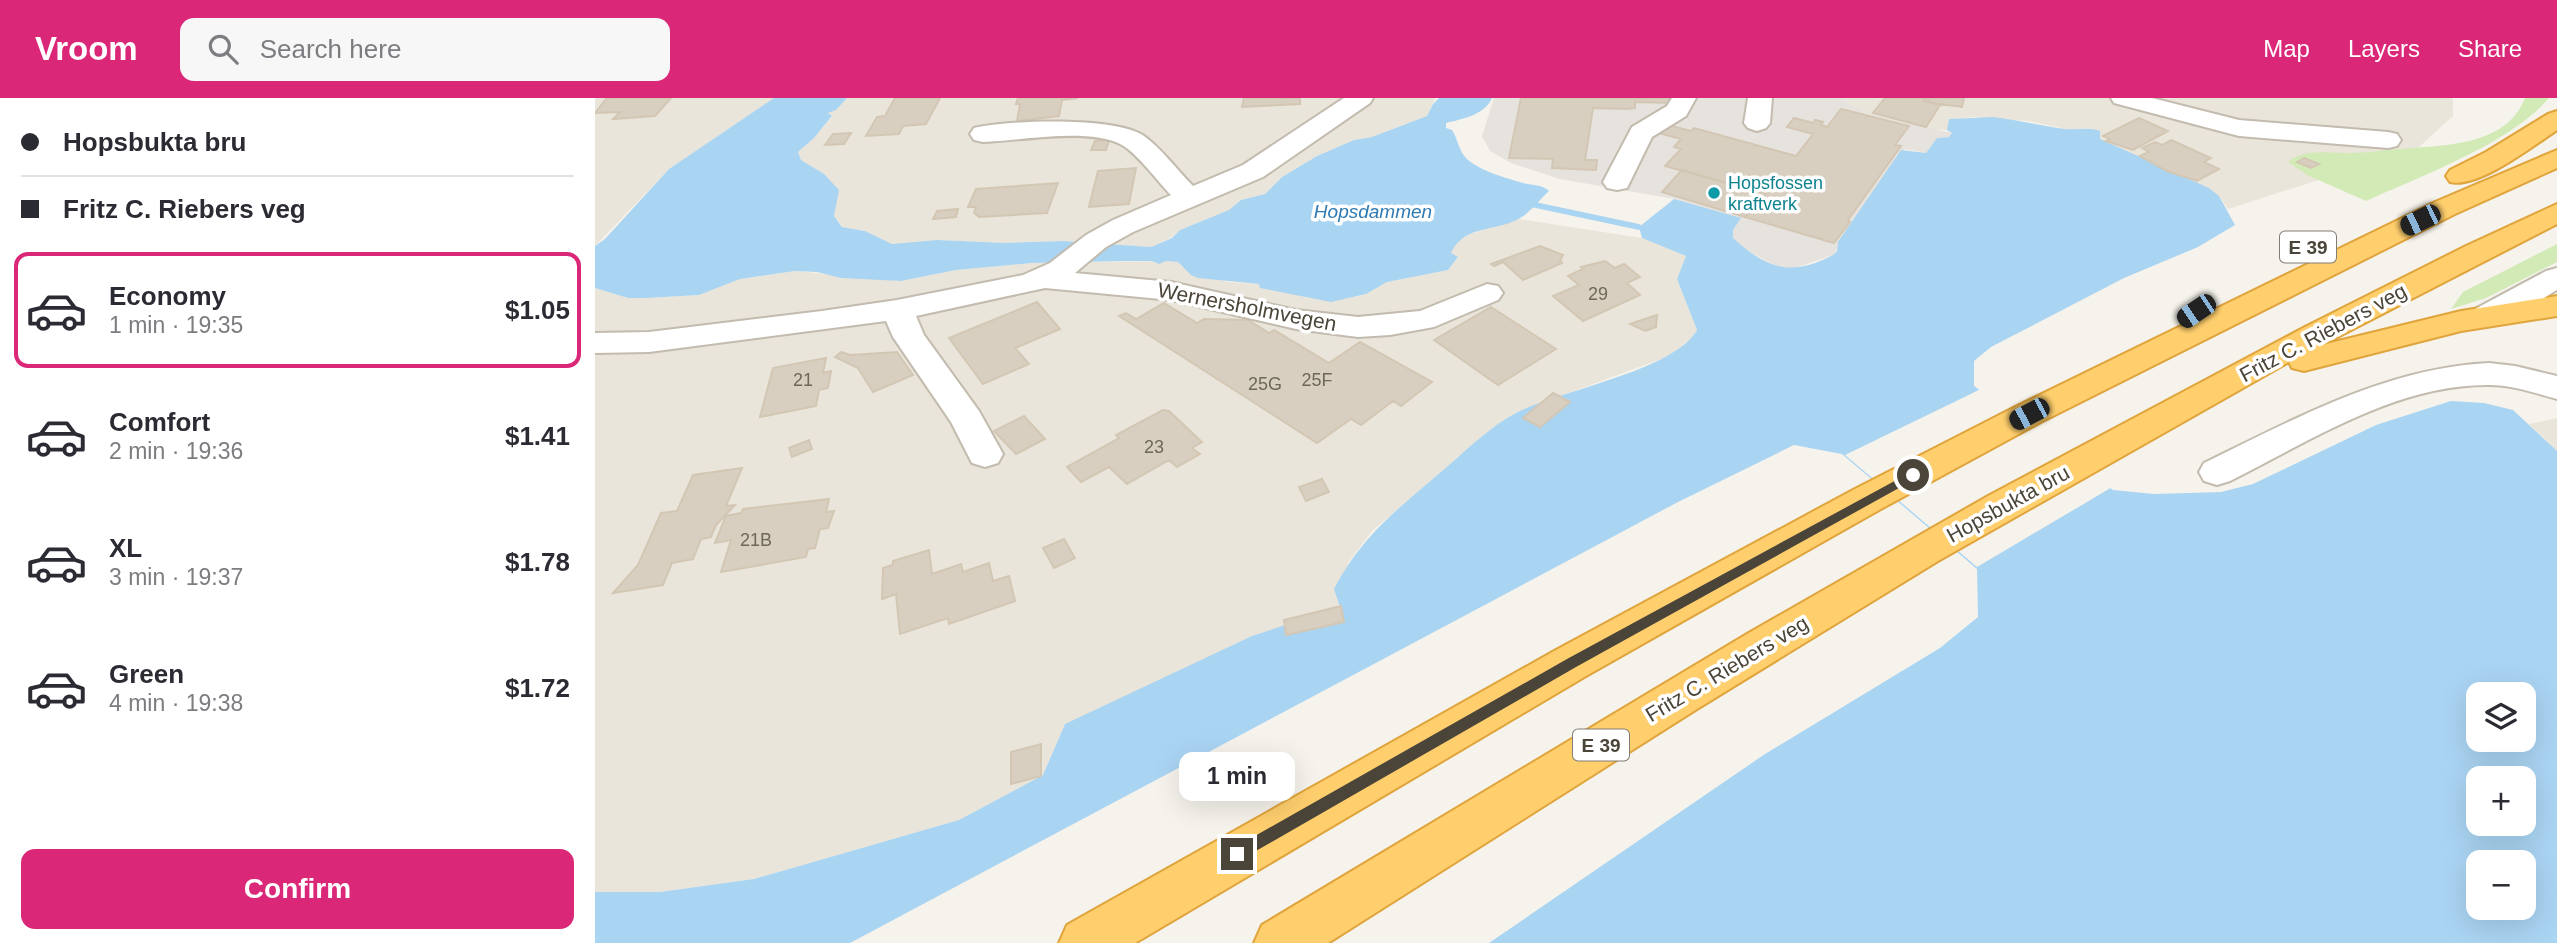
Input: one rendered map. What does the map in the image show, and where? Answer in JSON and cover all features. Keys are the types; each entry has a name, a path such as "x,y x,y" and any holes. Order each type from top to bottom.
{"highway":[{"name":"E 39","path":"2070,394 2238,283 2495,158 2557,119"},
{"name":"E 39","path":"1085,943 1571,663 1866,500 2029,414 2445,208 2557,159"},
{"name":"Fritz C. Riebers veg","path":"2092,457 2235,379 2557,213"},
{"name":"E 39","path":"2235,379 2402,334 2486,316 2557,306"},
{"name":"Hopsbukta bru","path":"1924,550 2092,457"},
{"name":"Fritz C. Riebers veg","path":"1280,943 1626,729 1924,550"}],"street":[{"name":"Wernersholmvegen","path":"595,343 695,338 897,310 1013,287 1052,274 1096,241 1123,226 1253,171 1361,98"},
{"path":"1618,182 1641,133 1677,111 1684,98"},
{"path":"2123,98 2239,128 2388,140"},
{"path":"983,134 1091,131 1123,135 1134,141 1188,198"},
{"name":"Wernersholmvegen","path":"1052,274 1069,283 1158,289 1330,327 1378,328 1425,320 1487,293"},
{"path":"2486,316 2557,277"},
{"path":"897,310 909,337 967,419 985,454"},
{"path":"2217,472 2371,400 2418,383 2488,373 2519,377 2557,388"}],"shaded area":[{"path":"595,98 774,98 669,169 595,246"},
{"path":"847,98 1435,98 1427,116 1372,137 1354,140 1317,156 1282,177 1265,194 1241,200 1229,210 1180,230 1151,247 1063,241 1005,243 937,240 892,244 865,231 843,227 834,216 838,190 801,160 798,152 832,117 828,113 836,110"},
{"path":"1494,98 1841,98 1865,113 1952,133 1949,137 1937,138 1926,153 1905,149 1833,255 1792,269 1782,269 1746,250 1733,238 1733,230 1740,218 1674,199 1560,179 1511,163 1490,151 1482,136"},
{"path":"1841,98 2453,98 2453,116 2418,148 2228,209 2209,188 2099,139 2089,128 2071,130 2028,121 1974,117 1950,119 1947,130 1930,129 1865,113"},
{"path":"1519,219 1642,238 1686,256 1677,279 1697,330 1692,338 1669,356 1517,412 1492,428 1372,531 1348,563 1341,607 1065,724 1043,775 959,820 754,879 660,892 595,892 595,288 628,298 646,298 699,295 740,279 795,271 901,281 956,270 1032,263 1166,261 1178,262 1182,267 1228,282 1259,284 1308,298 1345,299 1366,294 1387,282 1448,270 1458,257 1451,253 1455,243 1470,234"},
{"path":"2557,418 2557,451 2529,424"}],"green space":[{"path":"2525,98 2549,98 2532,115 2488,144 2438,170 2366,201 2307,175 2288,162 2309,153 2362,153 2471,140 2488,135 2503,126 2516,114"},
{"path":"2557,244 2557,262 2486,298 2451,309 2463,292"}],"water":[{"name":"Hopsdammen","path":"774,98 847,98 836,110 828,113 832,116 798,152 801,160 824,174 839,190 834,216 842,227 865,231 892,244 937,240 1005,243 1063,241 1151,247 1172,238 1180,230 1229,210 1241,200 1265,194 1282,177 1317,156 1354,140 1372,137 1427,116 1439,98 1492,98 1484,109 1466,118 1446,123 1446,128 1452,130 1462,152 1472,163 1493,174 1540,186 1549,191 1520,218 1464,237 1451,253 1458,257 1448,270 1387,282 1366,294 1331,302 1260,288 1259,284 1198,278 1178,262 1166,261 1159,264 1152,261 1032,263 956,270 901,281 841,278 817,272 795,271 740,279 699,295 646,298 628,298 595,288 595,246 605,239 669,169"},
{"path":"1993,117 2066,129 2100,131 2100,139 2209,188 2219,196 2235,225 2198,247 2124,278 1991,347 1974,361 1974,386 2113,490 2154,494 2221,492 2253,484 2376,425 2451,401 2484,403 2513,410 2557,451 2557,943 1489,943 1765,754 1940,648 1978,617 1977,569 1842,454 1794,445 1678,502 850,943 595,943 595,892 660,892 754,879 959,820 1043,775 1065,724 1252,636 1340,607 1334,589 1358,551 1400,507 1489,430 1535,405 1665,357 1684,344 1697,330 1677,279 1686,256 1642,238 1639,227 1674,199 1741,218 1733,230 1733,238 1745,249 1769,263 1804,266 1818,262 1837,251 1838,242 1901,150 1926,153 1937,138 1949,137 1952,133 1947,130 1949,119"}],"pier":[{"path":"1983,388 2114,486 1977,567 1845,455"}],"building":[{"path":"671,98 655,116 613,119 620,112 595,113 606,99"},
{"path":"895,98 940,98 926,124 903,126 899,134 866,136 877,117 885,116"},
{"path":"1018,98 1078,98 1062,100 1059,116 1017,121 1020,104 1016,104"},
{"path":"1244,98 1300,98 1300,104 1242,107"},
{"path":"1521,98 1672,98 1672,103 1635,102 1635,108 1628,109 1593,108 1585,160 1597,160 1596,170 1552,168 1553,159 1509,158"},
{"path":"1885,98 1927,98 1924,101 1940,105 1926,127 1873,113"},
{"path":"1929,98 1964,98 1962,107 1933,103"},
{"path":"1841,109 1909,126 1895,145 1901,146 1834,243 1745,217 1766,194 1665,166 1681,149 1674,147 1681,139 1658,133 1664,124 1691,131 1694,128 1796,156 1813,134 1787,127 1794,118 1813,123 1815,120 1823,122 1821,125 1827,127"},
{"path":"2139,118 2168,131 2133,150 2106,141 2110,139 2103,136"},
{"path":"851,133 844,144 825,145 833,134"},
{"path":"1109,140 1106,150 1091,150 1095,141"},
{"path":"2171,140 2211,158 2204,162 2219,169 2197,181 2167,171 2140,156 2149,152 2142,148 2155,142 2162,145"},
{"path":"2304,158 2319,164 2311,168 2297,162"},
{"path":"1136,168 1129,204 1089,207 1098,171"},
{"name":"Hopsfossen kraftverk","path":"1682,170 1766,194 1745,217 1662,192"},
{"path":"1058,183 1047,213 979,217 974,213 976,207 968,207 976,189"},
{"path":"958,209 956,217 933,219 937,211"},
{"path":"1540,246 1563,255 1560,261 1562,263 1523,280 1503,262 1494,266 1491,264"},
{"path":"1605,261 1615,268 1624,264 1640,277 1627,283 1640,295 1583,321 1553,296 1579,285 1568,276 1583,269 1581,267"},
{"path":"1037,302 1060,329 1015,348 1029,364 983,384 949,338"},
{"path":"1164,303 1197,323 1204,319 1248,320 1269,333 1274,330 1329,363 1360,342 1432,382 1401,406 1393,401 1361,425 1351,419 1317,443 1119,316 1126,313 1136,319"},
{"path":"1491,307 1556,349 1498,385 1434,340"},
{"path":"1657,315 1656,327 1645,331 1630,324"},
{"path":"841,352 850,355 897,352 913,375 873,392 858,368 835,357"},
{"path":"826,358 823,373 831,371 828,388 819,390 816,406 760,417 773,368"},
{"path":"1553,393 1570,402 1540,427 1523,418"},
{"path":"1163,410 1169,411 1202,442 1192,448 1200,454 1177,467 1169,460 1127,484 1109,467 1081,482 1067,467 1119,438 1116,435"},
{"path":"1024,416 1045,439 1016,454 994,431"},
{"path":"809,440 812,449 792,457 789,448"},
{"path":"742,468 726,506 735,505 716,525 711,537 701,539 693,559 672,563 663,585 613,593 638,565 661,513 677,511 693,475"},
{"path":"1322,479 1329,492 1306,501 1299,487"},
{"path":"829,499 826,512 834,511 828,528 820,529 815,548 808,549 806,557 721,572 731,540 715,543 726,516 741,513 743,509"},
{"path":"1064,539 1075,558 1054,568 1043,548"},
{"path":"929,550 932,574 961,564 963,572 989,563 993,581 1009,576 1015,601 949,624 948,618 900,634 896,594 882,599 883,568 893,565 893,561"},
{"path":"1341,606 1344,622 1286,635 1284,620"},
{"path":"1041,744 1041,776 1011,784 1011,752"}],"waterway":[{"path":"1535,205 1639,227"}],"place":[{"name":"Hopsfossen kraftverk","path":"1714,193"}],"route":[{"path":"1237,854 1571,663 1913,475"}]}
